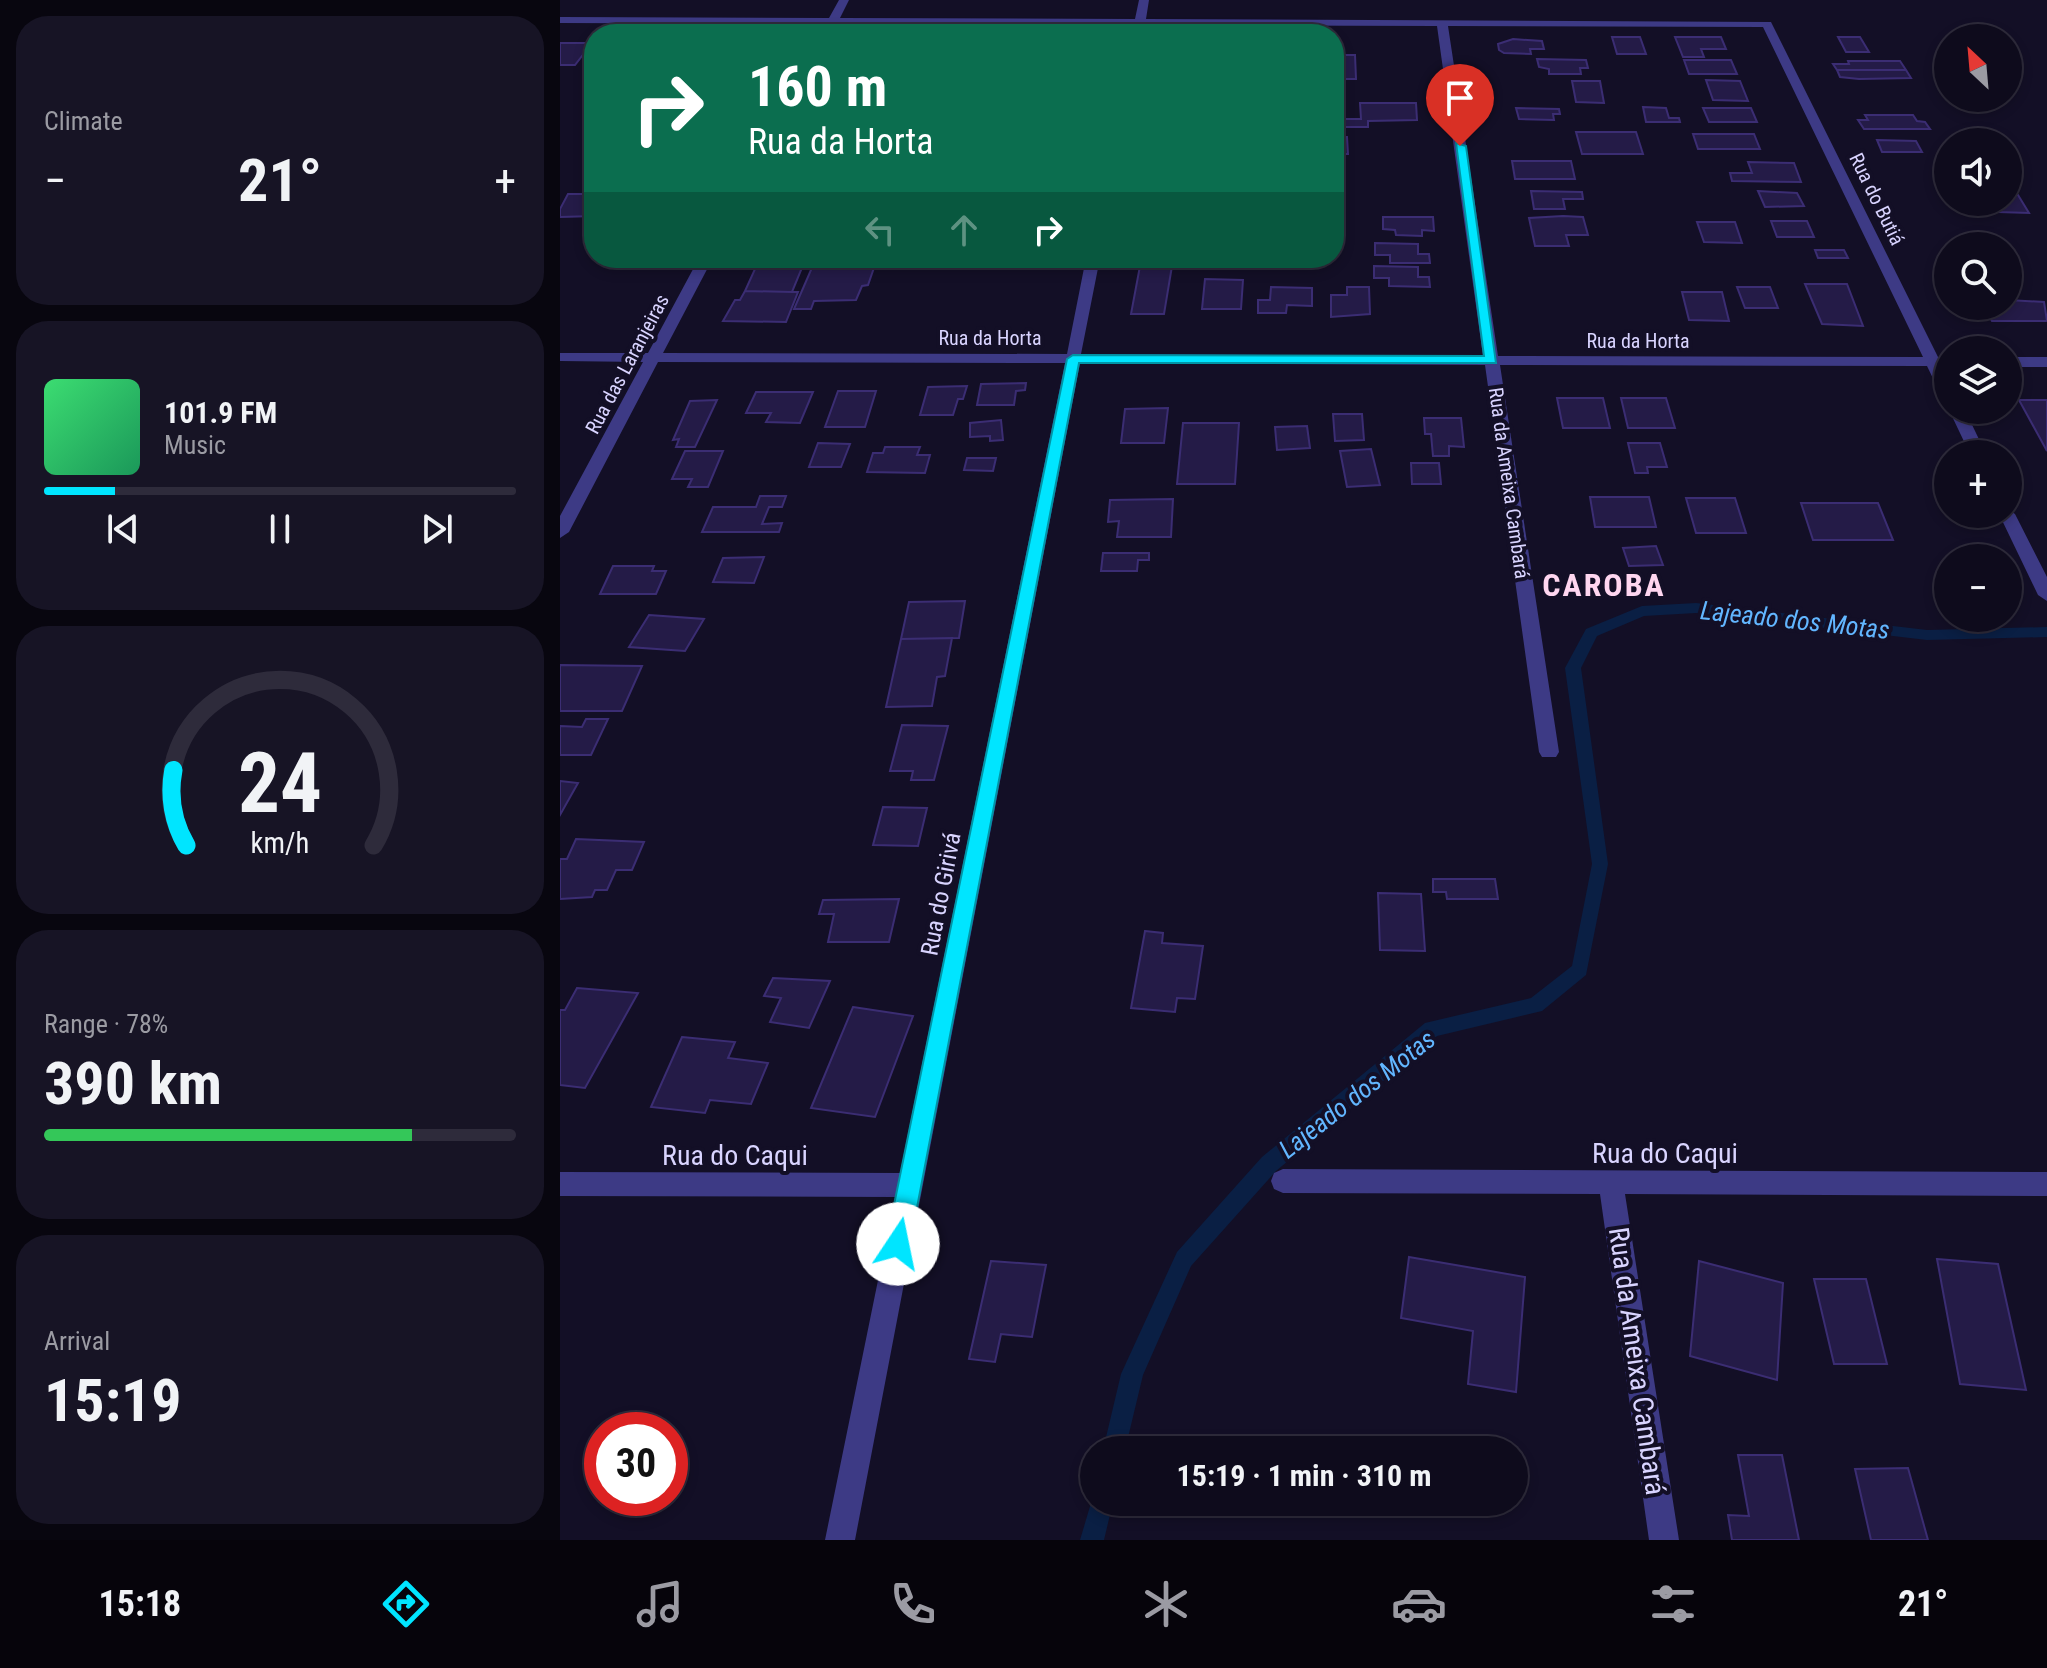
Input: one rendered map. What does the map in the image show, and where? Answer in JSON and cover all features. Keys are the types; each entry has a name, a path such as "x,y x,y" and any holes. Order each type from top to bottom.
{"street":[{"path":"831,24 844,0"},
{"path":"1139,24 1144,0"},
{"path":"560,20 963,24"},
{"path":"1344,25 1442,23"},
{"name":"Rua do Butiá","path":"1442,23 1767,24 1934,350"},
{"name":"Rua da Ameixa Cambará","path":"1442,23 1549,752"},
{"name":"Rua das Laranjeiras","path":"560,532 701,268"},
{"name":"Rua do Girivá","path":"840,1540 1091,268"},
{"name":"Rua da Horta","path":"560,357 1934,362"},
{"path":"2022,362 2047,362"},
{"path":"2014,528 2047,595"},
{"name":"Rua do Caqui","path":"1283,1181 2047,1184"},
{"name":"Rua da Ameixa Cambará","path":"1611,1182 1664,1540"},
{"name":"Rua do Caqui","path":"560,1184 910,1185"}],"building":[{"path":"1612,37 1640,37 1646,54 1617,54"},
{"path":"1675,37 1721,37 1726,49 1701,49 1704,57 1683,57"},
{"path":"1838,37 1860,37 1869,52 1846,52"},
{"path":"1513,39 1542,41 1544,49 1530,49 1531,54 1499,50 1498,44"},
{"path":"560,43 584,43 584,53 575,65 560,65"},
{"path":"1344,55 1355,55 1356,79 1344,79"},
{"path":"1537,59 1586,60 1588,68 1580,68 1581,74 1549,74 1549,69 1539,67"},
{"path":"1684,60 1731,60 1737,74 1689,74"},
{"path":"1848,61 1900,61 1906,70 1837,70 1833,64 1849,64"},
{"path":"1837,70 1906,70 1911,78 1840,77"},
{"path":"1706,80 1740,81 1748,101 1713,100"},
{"path":"1572,81 1600,81 1604,103 1576,102"},
{"path":"1360,103 1416,103 1417,120 1368,121 1368,127 1344,127 1344,119 1361,119"},
{"path":"1643,107 1666,108 1669,118 1679,118 1680,122 1646,122"},
{"path":"1516,108 1559,109 1560,114 1553,114 1554,120 1519,119"},
{"path":"1703,108 1751,108 1757,122 1709,122"},
{"path":"1865,115 1913,115 1930,129 1864,129 1858,120 1868,120"},
{"path":"1576,132 1636,132 1643,154 1582,154"},
{"path":"1693,134 1754,134 1760,149 1698,149"},
{"path":"1344,137 1347,137 1348,154 1344,154"},
{"path":"1877,140 1916,141 1922,152 1882,152"},
{"path":"1512,161 1571,161 1575,179 1515,179"},
{"path":"1748,162 1794,163 1801,182 1732,181 1730,173 1752,173"},
{"path":"1531,191 1582,192 1583,199 1563,199 1565,209 1534,209"},
{"path":"1758,191 1797,193 1804,206 1765,207"},
{"path":"568,194 584,194 584,216 560,217 560,209"},
{"path":"1383,217 1433,217 1434,231 1422,230 1422,236 1396,235 1395,230 1383,229"},
{"path":"1583,217 1588,235 1566,235 1569,246 1535,246 1529,218"},
{"path":"1771,221 1807,221 1814,237 1777,237"},
{"path":"1697,222 1735,222 1742,243 1704,242"},
{"path":"1375,243 1418,244 1418,254 1429,254 1430,263 1390,263 1390,255 1375,255"},
{"path":"1815,250 1844,250 1848,258 1818,258"},
{"path":"1374,266 1418,267 1418,277 1429,277 1430,287 1389,286 1389,278 1374,278"},
{"path":"755,268 802,268 792,292 745,291"},
{"path":"812,268 874,268 868,285 862,286 856,300 814,301 811,309 794,309"},
{"path":"1140,268 1172,268 1164,314 1131,314"},
{"path":"1205,279 1243,280 1241,309 1202,309"},
{"path":"1805,284 1847,284 1863,326 1822,324"},
{"path":"1271,287 1312,288 1312,306 1287,305 1286,313 1258,313 1258,300 1270,300"},
{"path":"1347,287 1369,287 1370,314 1331,317 1331,295 1347,295"},
{"path":"1737,287 1770,287 1778,308 1745,308"},
{"path":"745,291 798,292 786,322 723,321 735,300 740,300"},
{"path":"1682,292 1722,292 1729,321 1689,320"},
{"path":"2022,301 2044,302 2047,321 1992,321 2022,320"},
{"path":"1026,383 1025,390 1016,391 1014,405 977,405 981,384"},
{"path":"967,386 963,399 958,399 953,415 920,415 928,387"},
{"path":"838,391 876,391 865,427 825,427"},
{"path":"756,392 813,392 800,423 766,422 771,413 746,413"},
{"path":"1557,398 1603,398 1610,428 1563,428"},
{"path":"1621,398 1666,398 1675,428 1628,428"},
{"path":"717,400 695,447 676,447 679,439 673,440 690,401"},
{"path":"2022,400 2047,400 2047,451 2022,405"},
{"path":"1168,408 1164,443 1121,443 1125,409"},
{"path":"1333,414 1362,414 1364,440 1335,441"},
{"path":"1424,418 1461,418 1464,447 1449,446 1449,456 1433,456 1431,434 1425,434"},
{"path":"1001,420 1003,440 990,441 990,436 970,437 970,423"},
{"path":"1183,423 1239,423 1235,484 1177,484"},
{"path":"1307,426 1310,448 1277,450 1275,427"},
{"path":"818,443 850,444 841,467 809,467"},
{"path":"1628,443 1660,443 1667,467 1647,467 1648,473 1635,473"},
{"path":"885,447 920,447 917,455 930,455 925,473 867,472 873,453 883,453"},
{"path":"1371,449 1380,485 1347,487 1340,451"},
{"path":"685,451 723,451 708,487 688,487 692,479 672,479"},
{"path":"967,458 996,458 993,471 964,470"},
{"path":"1411,463 1439,463 1441,484 1412,484"},
{"path":"760,496 786,496 782,507 769,507 762,524 782,523 779,532 702,532 713,507 756,507"},
{"path":"1590,497 1649,497 1656,527 1595,527"},
{"path":"1686,498 1735,498 1746,533 1696,533"},
{"path":"1173,499 1171,537 1117,537 1119,521 1108,522 1110,500"},
{"path":"1801,503 1878,503 1893,540 1813,540"},
{"path":"1656,546 1663,565 1629,566 1623,548"},
{"path":"1103,553 1149,553 1149,560 1138,560 1137,571 1101,571"},
{"path":"764,557 754,583 713,582 723,558"},
{"path":"613,566 654,566 652,571 666,571 656,594 600,594"},
{"path":"965,601 959,638 901,639 909,602"},
{"path":"649,615 704,619 685,651 629,647"},
{"path":"952,638 945,676 937,677 932,706 886,707 901,639"},
{"path":"560,665 642,666 622,711 560,711"},
{"path":"586,719 608,719 591,755 560,755 560,726 582,727"},
{"path":"902,725 948,726 934,780 911,780 913,771 890,771"},
{"path":"560,781 578,783 560,815"},
{"path":"883,807 927,808 918,846 873,845"},
{"path":"576,839 644,842 632,870 616,870 607,890 595,890 592,897 560,899 560,859 567,859"},
{"path":"1433,879 1495,879 1498,899 1447,899 1446,892 1433,892"},
{"path":"1378,893 1421,894 1425,951 1380,950"},
{"path":"899,899 889,942 828,942 834,914 819,914 823,900"},
{"path":"1145,931 1163,933 1162,943 1203,946 1195,999 1177,998 1175,1012 1131,1008"},
{"path":"773,978 830,981 809,1028 770,1022 781,998 764,996"},
{"path":"577,988 638,993 585,1088 560,1085 560,1010 565,1010"},
{"path":"853,1007 913,1016 875,1117 811,1108"},
{"path":"682,1037 735,1042 728,1058 768,1063 751,1104 710,1100 705,1113 651,1107"},
{"path":"1409,1257 1525,1277 1516,1392 1468,1384 1473,1331 1401,1318"},
{"path":"1937,1259 1998,1264 2026,1390 1960,1384"},
{"path":"991,1261 1046,1265 1032,1337 1001,1334 995,1362 969,1359"},
{"path":"1699,1261 1783,1283 1777,1380 1690,1356"},
{"path":"1814,1279 1866,1279 1887,1364 1834,1364"},
{"path":"1738,1455 1782,1455 1799,1540 1732,1540 1728,1515 1749,1516"},
{"path":"1908,1468 1928,1540 1871,1540 1855,1469"}],"waterway":[{"name":"Lajeado dos Motas","path":"1117,1436 1132,1374 1184,1259 1269,1164 1432,1029 1536,1005 1580,970 1600,864 1573,668 1591,633 1642,611 1696,608 1927,635 2047,632"},
{"name":"Lajeado dos Motas","path":"1092,1540 1098,1516"}],"district":[{"name":"CAROBA","path":"1604,585"}],"route":[{"path":"898,1244 1073,359 1491,360 1460,146"}]}
